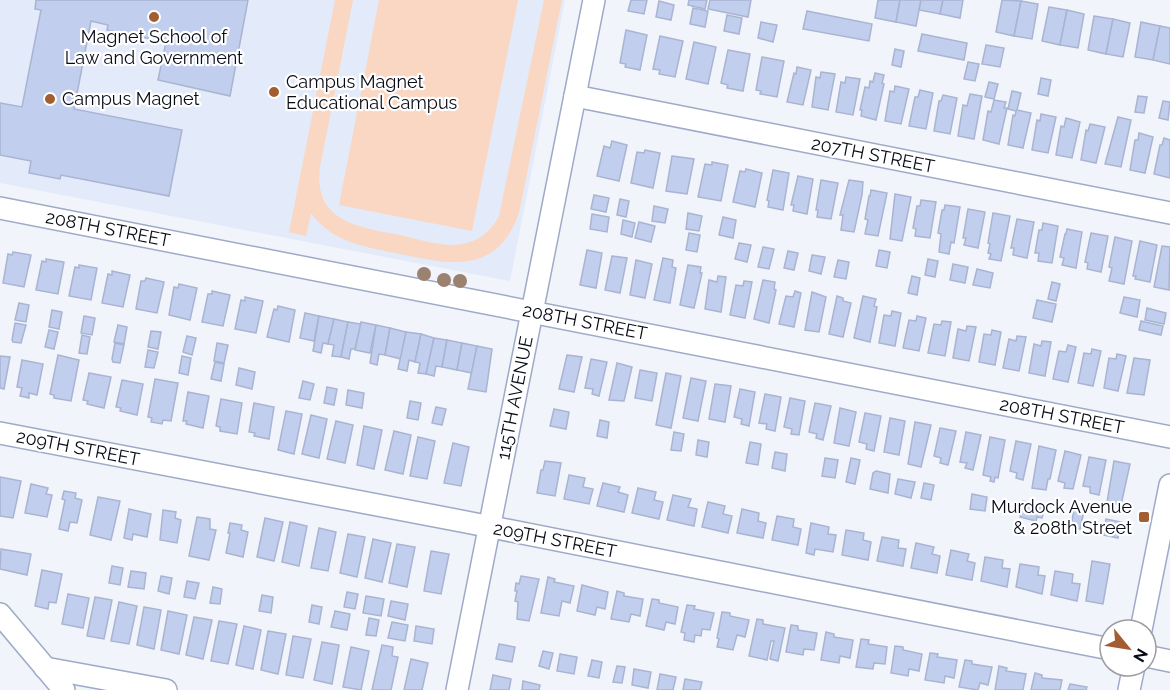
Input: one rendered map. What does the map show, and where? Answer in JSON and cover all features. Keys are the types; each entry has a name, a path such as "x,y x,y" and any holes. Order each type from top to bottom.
{"street":[{"name":"115TH AVENUE","path":"457,690 594,0"},
{"name":"207TH STREET","path":"575,96 1170,213"},
{"name":"208TH STREET","path":"0,208 1170,437"},
{"name":"209TH STREET","path":"0,433 1098,647"},
{"path":"1143,618 1170,485"},
{"path":"0,614 64,690"},
{"path":"45,668 166,690"}],"shaded area":[{"name":"Campus Magnet Educational Campus","path":"0,0 565,0 510,281 0,183"},
{"path":"335,0 353,0 320,167 320,185 324,200 331,211 342,219 369,229 454,245 468,243 481,237 499,216 544,0 562,0 519,213 509,234 497,248 484,257 451,262 371,248 338,237 319,223 311,213 306,236 289,232"},
{"path":"379,0 518,0 472,231 339,205"}],"building":[{"name":"Campus Magnet","path":"36,0 248,0 230,96 158,80 166,42 107,30 108,25 91,21 74,109 182,130 169,196 61,175 60,179 29,173 31,161 0,155 0,103 22,107 41,10 35,9"},
{"path":"631,0 647,0 644,14 628,11"},
{"path":"689,0 707,0 705,9 688,5"},
{"path":"710,0 751,0 748,17 708,9"},
{"path":"878,0 900,0 896,22 875,18"},
{"path":"900,0 921,0 916,26 896,22"},
{"path":"921,0 943,0 940,14 919,10"},
{"path":"943,0 963,0 960,18 940,14"},
{"path":"1002,0 1021,1 1014,36 996,32"},
{"path":"659,1 674,5 671,20 656,17"},
{"path":"1021,1 1038,4 1032,39 1014,36"},
{"path":"1049,7 1067,10 1060,45 1042,41"},
{"path":"693,8 708,11 705,27 690,24"},
{"path":"1067,10 1084,14 1078,48 1060,45"},
{"path":"807,11 872,24 869,41 803,29"},
{"path":"727,15 742,18 739,34 724,31"},
{"path":"1094,16 1113,19 1106,54 1088,50"},
{"path":"1113,19 1130,23 1123,57 1106,54"},
{"path":"761,22 777,25 773,42 758,38"},
{"path":"1141,22 1160,26 1153,60 1135,57"},
{"path":"1160,26 1170,28 1170,64 1153,60"},
{"path":"626,30 647,35 640,70 625,67 626,64 620,63"},
{"path":"922,34 967,43 964,60 918,51"},
{"path":"660,36 683,41 675,77 659,74 660,70 653,69"},
{"path":"694,42 716,47 708,84 686,79"},
{"path":"986,45 1004,48 1000,67 982,64"},
{"path":"895,49 904,51 901,67 892,65"},
{"path":"728,50 750,54 743,91 727,88 728,85 721,83"},
{"path":"762,57 784,61 777,97 760,94 761,91 756,90"},
{"path":"968,62 979,64 975,81 964,79"},
{"path":"797,67 811,70 803,105 787,102"},
{"path":"821,72 835,74 828,110 812,107 816,77 820,78"},
{"path":"875,73 884,75 876,120 861,116 862,110 860,110 865,87 869,88"},
{"path":"846,77 860,79 853,115 836,112 841,82 845,83"},
{"path":"1041,78 1051,80 1048,96 1038,94"},
{"path":"989,82 998,84 994,99 985,97"},
{"path":"895,86 909,89 901,124 885,121 890,91 894,92"},
{"path":"920,90 933,93 926,129 909,126 915,97 918,97"},
{"path":"1012,91 1021,93 1017,110 1031,113 1023,148 1008,145 1013,115 1015,116 1016,111 1008,109"},
{"path":"970,94 982,96 974,139 958,136 963,105 967,106"},
{"path":"943,95 957,98 950,134 934,131 939,101"},
{"path":"1138,96 1147,97 1144,113 1135,112"},
{"path":"994,100 1006,102 1004,108 1007,108 999,144 983,140 988,111 991,112"},
{"path":"1163,101 1170,102 1168,120 1159,118"},
{"path":"1041,114 1056,117 1048,153 1032,150 1037,120 1040,121"},
{"path":"1118,117 1131,120 1121,167 1105,164"},
{"path":"1066,118 1080,122 1072,158 1056,155 1061,126 1064,127"},
{"path":"1090,124 1105,127 1096,163 1081,160 1086,130 1088,131"},
{"path":"1139,133 1153,137 1145,173 1130,170 1135,140 1138,140"},
{"path":"1164,138 1170,140 1170,178 1154,174 1160,145"},
{"path":"612,141 627,145 619,181 597,176 604,146 610,148"},
{"path":"645,150 660,153 653,188 631,183 637,152 644,153"},
{"path":"672,156 694,159 687,194 666,191"},
{"path":"712,162 728,165 721,201 698,197 705,164 712,165"},
{"path":"746,169 762,173 755,207 733,202 740,171 745,172"},
{"path":"773,170 789,173 783,210 768,207 769,201 767,200"},
{"path":"798,176 813,179 807,214 793,211 794,205 791,205"},
{"path":"821,180 838,183 831,219 817,217"},
{"path":"849,180 863,182 854,232 841,230 843,215 840,215"},
{"path":"871,190 887,193 878,236 865,234 868,220 865,219"},
{"path":"895,194 911,197 902,241 890,239"},
{"path":"594,195 609,198 606,212 591,209"},
{"path":"620,199 629,201 626,217 617,215"},
{"path":"921,200 936,202 930,238 915,236 916,229 913,228 917,206 920,206"},
{"path":"945,205 960,207 954,243 951,242 949,254 939,252 941,234 938,233"},
{"path":"654,206 668,209 665,223 652,221"},
{"path":"968,209 985,212 978,248 964,245"},
{"path":"688,213 702,216 699,231 686,229"},
{"path":"993,213 1010,216 1001,261 989,259 991,254 988,253"},
{"path":"592,214 609,217 607,232 590,229"},
{"path":"723,217 736,220 733,238 719,235"},
{"path":"1017,219 1034,222 1027,258 1013,255 1014,248 1011,248"},
{"path":"623,220 635,223 632,237 621,234"},
{"path":"639,222 655,226 651,242 635,238"},
{"path":"1043,223 1058,226 1052,263 1038,261 1039,253 1035,253 1039,230 1042,230"},
{"path":"1067,229 1082,232 1076,268 1062,265 1064,258 1060,257"},
{"path":"689,233 700,235 697,252 686,250"},
{"path":"1091,233 1108,236 1101,272 1087,269 1088,263 1085,262"},
{"path":"1115,237 1132,241 1124,284 1109,281 1112,268 1109,267"},
{"path":"1140,241 1157,245 1150,282 1135,279 1136,276 1133,276"},
{"path":"739,243 751,245 747,262 735,259"},
{"path":"1162,246 1170,247 1169,290 1154,287"},
{"path":"763,247 774,249 769,269 758,267"},
{"path":"587,250 602,253 596,288 580,285"},
{"path":"879,250 890,252 887,268 876,266"},
{"path":"788,251 798,253 794,270 784,268"},
{"path":"13,252 31,255 24,287 3,283 8,254 12,255"},
{"path":"812,255 825,257 821,274 809,271"},
{"path":"612,256 627,258 620,293 605,290"},
{"path":"663,258 673,260 672,267 676,268 670,303 654,300"},
{"path":"46,259 64,262 58,294 36,290 42,261 46,262"},
{"path":"928,259 938,261 935,277 925,275"},
{"path":"636,260 652,264 645,298 630,295"},
{"path":"838,260 849,262 846,279 834,277"},
{"path":"953,264 968,267 965,283 950,280"},
{"path":"79,265 97,268 91,300 69,296 75,267 79,268"},
{"path":"688,265 701,267 700,273 702,273 694,308 680,305"},
{"path":"977,269 993,273 990,288 973,285"},
{"path":"112,271 130,275 123,307 102,303 108,274 112,275"},
{"path":"718,276 726,277 721,312 705,309 709,280 717,282"},
{"path":"912,276 920,278 917,295 908,293"},
{"path":"146,278 164,282 157,313 136,309 141,281 145,281"},
{"path":"763,280 775,282 774,289 776,290 769,323 754,319"},
{"path":"744,281 752,282 745,318 730,315 736,285 743,286"},
{"path":"1052,282 1060,284 1056,301 1048,299"},
{"path":"179,284 197,288 190,320 169,315 174,287 178,288"},
{"path":"212,291 230,295 223,326 202,322 208,294 212,294"},
{"path":"795,291 801,293 794,327 779,324 786,296 793,297"},
{"path":"812,292 826,297 819,332 805,330"},
{"path":"837,296 851,303 843,337 829,334"},
{"path":"863,296 876,299 874,306 877,307 870,342 854,338"},
{"path":"245,297 263,301 256,333 235,329 241,300 245,301"},
{"path":"1124,297 1140,300 1137,317 1120,313"},
{"path":"1037,300 1056,304 1052,322 1033,318"},
{"path":"19,303 29,305 26,322 15,320"},
{"path":"278,306 295,310 289,342 267,337 274,309 277,310"},
{"path":"1147,308 1166,313 1164,324 1145,320"},
{"path":"52,310 62,312 59,329 49,327"},
{"path":"892,311 901,313 895,346 879,343 884,315 891,316"},
{"path":"305,313 319,316 314,341 300,338"},
{"path":"84,316 95,318 92,335 81,333"},
{"path":"319,316 334,319 328,344 323,343 321,353 313,351"},
{"path":"917,316 926,318 919,351 903,348 909,320 916,321"},
{"path":"334,319 348,322 341,357 332,356 334,345 328,344"},
{"path":"942,321 951,322 945,356 928,353 934,324 941,325"},
{"path":"1141,321 1163,326 1161,335 1139,330"},
{"path":"348,322 361,324 355,349 351,349 349,359 341,357"},
{"path":"361,322 376,325 370,353 355,350"},
{"path":"15,323 26,325 21,343 12,340"},
{"path":"118,325 127,327 124,344 114,342"},
{"path":"376,325 390,328 385,355 379,354 377,365 370,363"},
{"path":"967,326 976,327 969,361 953,358 958,329 966,331"},
{"path":"390,328 406,332 401,359 385,355"},
{"path":"49,330 58,332 54,349 45,347"},
{"path":"992,330 1001,332 995,365 979,362 984,334 991,335"},
{"path":"151,331 161,332 158,349 148,347"},
{"path":"406,332 421,334 415,362 409,360 407,371 398,369"},
{"path":"421,334 434,338 426,374 418,373 420,363 415,362"},
{"path":"82,335 90,337 87,354 79,353"},
{"path":"187,336 196,338 192,355 183,352"},
{"path":"1017,336 1026,337 1019,371 1003,368 1009,339 1016,341"},
{"path":"434,338 447,340 442,367 436,366 434,376 426,374"},
{"path":"447,340 462,343 457,370 442,367"},
{"path":"1042,341 1051,342 1045,376 1029,373 1034,344 1041,346"},
{"path":"115,343 124,345 120,363 113,362 112,359"},
{"path":"217,343 228,345 224,363 214,361"},
{"path":"462,343 477,346 472,373 457,370"},
{"path":"1068,345 1076,347 1068,382 1053,379 1059,351 1066,352"},
{"path":"477,346 492,349 486,392 468,389"},
{"path":"1092,349 1101,351 1093,386 1078,383 1084,353 1091,354"},
{"path":"148,350 158,352 154,368 145,367"},
{"path":"1117,354 1126,356 1118,391 1104,388 1109,358 1116,359"},
{"path":"58,355 79,360 71,401 54,398 54,395 50,394"},
{"path":"567,355 582,357 574,392 559,389"},
{"path":"0,356 10,357 4,389 0,388"},
{"path":"182,356 191,358 188,375 179,373"},
{"path":"1134,358 1150,360 1144,395 1127,393"},
{"path":"591,359 607,362 599,396 592,394 593,389 585,388"},
{"path":"22,360 43,364 37,395 29,393 29,398 20,396 22,388 17,387"},
{"path":"215,362 224,364 221,381 211,379"},
{"path":"617,363 632,367 624,401 609,400"},
{"path":"239,368 255,372 252,389 236,385"},
{"path":"640,370 657,373 652,401 635,398"},
{"path":"89,373 111,377 104,408 87,404 88,401 83,400"},
{"path":"666,373 681,376 671,428 656,425"},
{"path":"691,378 706,381 698,421 683,418"},
{"path":"155,379 178,383 171,421 163,420 162,424 151,422 152,418 148,417"},
{"path":"122,380 143,384 137,415 120,411 121,408 116,407"},
{"path":"303,381 314,384 310,400 299,398"},
{"path":"715,384 731,386 725,422 709,419"},
{"path":"327,387 337,389 334,405 324,403"},
{"path":"740,389 755,392 749,426 741,424 742,419 734,417"},
{"path":"348,390 364,393 362,408 346,405"},
{"path":"188,392 209,396 203,428 186,424 187,421 183,421"},
{"path":"765,394 781,397 775,431 766,429 767,424 759,423"},
{"path":"790,398 805,401 799,435 791,434 792,429 784,427"},
{"path":"221,399 242,403 237,434 220,431 220,427 216,426"},
{"path":"410,401 421,403 418,420 407,418"},
{"path":"254,403 274,407 269,439 254,436 255,433 249,432"},
{"path":"815,403 831,406 823,440 816,438 817,434 809,432"},
{"path":"436,407 446,409 442,425 432,423"},
{"path":"840,408 856,412 849,446 834,443"},
{"path":"554,409 569,412 566,429 550,426"},
{"path":"286,411 302,414 294,454 278,450"},
{"path":"865,413 881,416 874,451 866,449 867,444 859,442"},
{"path":"311,415 327,419 319,458 302,454"},
{"path":"890,418 905,421 899,455 884,452"},
{"path":"600,420 609,422 607,438 597,436"},
{"path":"336,421 353,425 345,463 327,459"},
{"path":"915,422 931,425 921,467 908,464"},
{"path":"364,426 382,430 374,469 357,465"},
{"path":"940,428 956,431 948,465 940,463 941,458 934,456"},
{"path":"394,431 411,435 403,474 385,470"},
{"path":"674,432 684,434 681,451 671,450"},
{"path":"966,432 981,435 973,470 965,468 967,463 960,462"},
{"path":"418,437 435,441 427,479 410,476"},
{"path":"990,437 1005,440 998,478 995,477 994,482 990,481 991,477 983,475"},
{"path":"698,440 709,442 707,457 696,455"},
{"path":"1016,441 1031,444 1023,480 1016,478 1017,473 1010,471"},
{"path":"750,442 761,444 758,465 746,463"},
{"path":"453,443 469,447 461,486 444,483"},
{"path":"1039,446 1056,450 1046,490 1032,488"},
{"path":"1065,451 1081,455 1073,489 1064,488 1065,483 1058,481"},
{"path":"775,452 787,454 785,471 772,468"},
{"path":"1089,457 1106,460 1099,495 1090,493 1090,487 1083,486"},
{"path":"825,458 838,460 835,478 822,476"},
{"path":"851,458 860,460 855,484 846,482"},
{"path":"545,461 561,463 555,496 537,493"},
{"path":"1114,461 1130,464 1121,505 1107,502"},
{"path":"876,471 890,474 888,493 870,489 873,473"},
{"path":"569,475 585,478 583,487 593,489 589,504 564,499"},
{"path":"0,477 21,481 13,518 0,516"},
{"path":"898,479 915,482 911,498 895,494"},
{"path":"603,483 620,487 618,492 628,495 624,512 597,506"},
{"path":"924,483 934,485 931,500 921,498"},
{"path":"31,484 48,488 46,494 52,495 47,517 25,513"},
{"path":"638,488 656,492 654,500 663,502 659,519 632,513"},
{"path":"64,491 76,493 75,498 82,500 77,523 70,522 68,531 59,529 65,500 62,499"},
{"path":"972,494 987,497 985,511 970,509"},
{"path":"673,495 691,499 688,507 697,509 694,526 667,520"},
{"path":"98,497 120,501 111,540 90,535"},
{"path":"1023,501 1045,507 1042,518 1037,517 1036,521 1020,517"},
{"path":"708,502 725,506 723,514 732,516 728,533 702,527"},
{"path":"129,509 151,514 147,537 133,534 132,540 124,538"},
{"path":"742,509 759,513 758,521 766,523 763,538 737,533"},
{"path":"1074,509 1084,511 1080,529 1071,527"},
{"path":"163,510 176,512 175,518 181,520 177,543 160,540"},
{"path":"777,516 794,519 793,527 801,529 798,545 772,540"},
{"path":"197,517 210,519 210,529 216,530 209,560 189,556"},
{"path":"265,518 283,522 274,561 257,557"},
{"path":"1106,519 1121,522 1118,538 1103,535"},
{"path":"290,522 307,526 299,566 282,562"},
{"path":"230,523 242,525 241,530 248,532 243,557 226,553"},
{"path":"811,523 829,527 828,534 836,535 833,552 815,549 814,555 806,553"},
{"path":"319,528 336,532 328,571 311,568"},
{"path":"846,530 864,533 863,540 871,542 868,560 842,555"},
{"path":"348,534 365,537 357,577 340,573"},
{"path":"882,537 899,540 898,548 906,549 903,566 877,561"},
{"path":"373,539 391,543 382,582 365,578"},
{"path":"916,543 934,547 932,554 940,556 937,573 911,568"},
{"path":"397,544 415,547 407,587 389,583"},
{"path":"1,549 31,554 27,575 0,569"},
{"path":"951,550 969,554 967,561 975,563 972,580 946,575"},
{"path":"431,551 449,554 441,594 424,591"},
{"path":"985,557 1003,560 1002,568 1010,569 1007,587 981,581"},
{"path":"1092,561 1110,564 1103,604 1086,601"},
{"path":"1020,564 1039,567 1038,575 1045,576 1042,594 1016,587"},
{"path":"112,566 123,568 120,585 109,583"},
{"path":"42,570 62,574 56,603 49,602 48,609 35,606"},
{"path":"131,571 146,573 144,589 128,587"},
{"path":"1055,571 1073,574 1072,583 1080,584 1077,601 1051,595"},
{"path":"161,576 172,578 169,594 158,591"},
{"path":"521,576 539,579 529,621 517,619 518,602 515,601 517,591 515,591 516,583 519,584"},
{"path":"548,577 555,579 554,582 574,586 570,603 562,601 559,616 541,613"},
{"path":"187,581 199,583 195,599 184,597"},
{"path":"582,585 608,592 605,609 597,607 595,615 577,611"},
{"path":"213,587 222,589 220,604 210,603"},
{"path":"617,591 624,593 624,596 643,599 640,616 631,614 629,622 611,619"},
{"path":"347,592 358,594 355,609 344,607"},
{"path":"68,594 89,598 83,628 62,624"},
{"path":"262,595 273,597 271,613 259,611"},
{"path":"366,596 384,599 381,616 363,613"},
{"path":"95,597 112,600 104,639 87,636"},
{"path":"652,599 678,607 675,624 666,622 664,630 646,626"},
{"path":"391,601 408,604 405,620 388,616"},
{"path":"119,602 137,606 129,644 111,641"},
{"path":"312,605 322,607 319,624 309,622"},
{"path":"687,605 695,606 694,609 714,613 710,630 702,629 701,636 695,635 694,642 684,640 685,633 681,632"},
{"path":"144,607 161,610 154,649 137,645"},
{"path":"168,611 187,615 179,654 161,650"},
{"path":"335,611 350,614 347,630 331,627"},
{"path":"722,612 749,620 745,637 737,635 733,650 717,647"},
{"path":"194,617 212,620 203,659 186,655"},
{"path":"369,618 379,620 376,636 366,635"},
{"path":"757,619 763,620 763,624 785,628 778,661 770,659 774,641 771,641 767,660 749,656"},
{"path":"219,621 237,624 228,664 211,661"},
{"path":"392,622 408,625 405,641 388,638"},
{"path":"791,625 798,626 798,630 817,633 814,650 804,649 803,655 786,652"},
{"path":"244,626 261,630 253,669 236,665"},
{"path":"416,626 434,629 432,644 414,641"},
{"path":"268,631 286,634 278,674 261,670"},
{"path":"826,632 834,634 834,637 853,640 850,658 840,656 839,663 821,660"},
{"path":"293,636 311,639 303,678 286,675"},
{"path":"861,639 869,640 868,644 887,647 885,664 874,663 873,669 856,667"},
{"path":"322,642 339,645 332,684 314,680"},
{"path":"499,644 515,647 512,662 496,659"},
{"path":"382,645 393,647 392,656 398,657 391,690 372,690"},
{"path":"895,646 922,654 919,671 909,669 908,676 891,673"},
{"path":"351,647 369,651 361,690 343,687"},
{"path":"543,651 553,653 549,669 539,666"},
{"path":"930,653 938,654 937,657 957,660 954,678 945,676 944,683 925,680"},
{"path":"560,654 577,657 574,674 557,671"},
{"path":"411,659 428,663 422,690 404,690"},
{"path":"592,660 602,662 599,678 588,676"},
{"path":"965,660 972,661 972,664 992,667 988,685 980,683 978,690 959,687"},
{"path":"617,666 625,667 622,683 613,682"},
{"path":"999,666 1007,668 1006,671 1026,674 1023,690 995,690"},
{"path":"634,669 651,672 648,688 632,685"},
{"path":"1035,673 1042,675 1042,678 1062,680 1060,690 1031,690"},
{"path":"660,674 676,677 673,690 657,690"},
{"path":"493,675 511,679 509,690 490,690"},
{"path":"685,679 702,682 700,690 683,690"},
{"path":"523,681 540,685 539,690 522,690"},
{"path":"1070,684 1087,687 1086,690 1068,690"}],"place":[{"name":"Magnet School of Law and Government","path":"154,17"},
{"name":"Campus Magnet Educational Campus","path":"274,92"},
{"name":"Campus Magnet","path":"50,99"},
{"name":"Murdock Avenue & 208th Street","path":"1144,517"}]}
